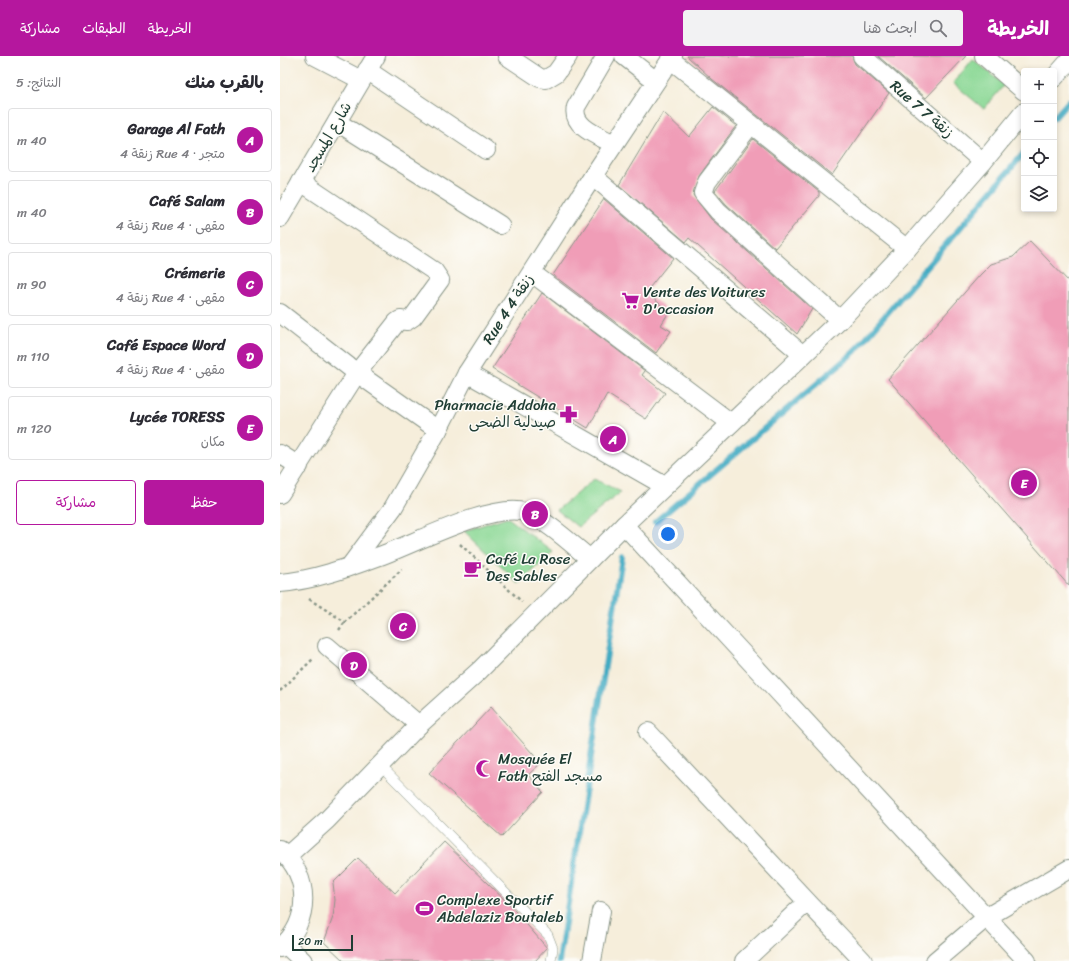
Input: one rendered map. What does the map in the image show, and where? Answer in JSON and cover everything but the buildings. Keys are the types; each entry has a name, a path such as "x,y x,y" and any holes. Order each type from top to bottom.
{"street":[{"path":"315,56 368,69 486,150"},
{"path":"507,56 540,78 546,80 556,73 568,56"},
{"path":"606,56 576,107 574,114 577,120 584,127 614,144"},
{"path":"624,56 656,81"},
{"name":"Rue 7 زنقة 7","path":"862,56 983,162"},
{"path":"984,56 1021,88"},
{"path":"672,58 751,124 907,249"},
{"name":"Rue 4 زنقة 4","path":"350,566 393,508 438,430 467,373 593,176 672,58"},
{"path":"1057,75 1069,61"},
{"name":"شارع المسجد","path":"280,218 368,69"},
{"path":"303,961 282,946 298,924 304,900 300,877 284,853 328,820 419,725 480,670 624,524 840,320 907,249 983,162 1021,116"},
{"path":"336,122 500,224"},
{"path":"751,124 707,182 703,192 718,211 840,320"},
{"path":"593,176 803,355"},
{"path":"280,494 357,373 397,322 400,320 407,321 413,317 440,280 439,275 434,271 301,182"},
{"path":"532,273 731,423"},
{"path":"280,313 357,373 438,430"},
{"path":"467,373 665,486"},
{"path":"280,454 299,466"},
{"path":"282,583 328,574 445,529 508,509 525,512 544,523 590,559"},
{"path":"624,524 1027,961"},
{"path":"327,646 419,725"},
{"path":"648,732 863,961"},
{"path":"935,961 987,917 1069,869"},
{"path":"744,961 807,902"},
{"path":"592,961 601,911"}],"lane":[{"path":"380,765 548,935 553,948 551,961"}],"path":[{"path":"445,529 535,615"},
{"path":"282,583 345,622 404,568"}],"green space":[{"path":"973,59 1004,85 984,109 953,83"},
{"path":"594,479 621,492 578,527 557,510"},
{"path":"507,517 553,552 519,584 464,531"}],"waterway":[{"path":"1057,115 1069,101"},
{"path":"655,522 854,352 1021,157"},
{"path":"559,961 622,557"}],"place":[{"name":"Vente des Voitures D'occasion","path":"630,301"},
{"name":"Pharmacie Addoha صيدلية الضحى","path":"569,414"},
{"name":"Garage Al Fath","path":"613,439"},
{"name":"Lycée TORESS","path":"1024,483"},
{"name":"Café Salam","path":"535,514"},
{"name":"Café La Rose Des Sables","path":"473,568"},
{"name":"Crémerie","path":"403,626"},
{"name":"Café Espace Word","path":"354,665"},
{"name":"Mosquée El Fath مسجد الفتح","path":"485,768"},
{"name":"Complexe Sportif Abdelaziz Boutaleb","path":"424,909"}]}
